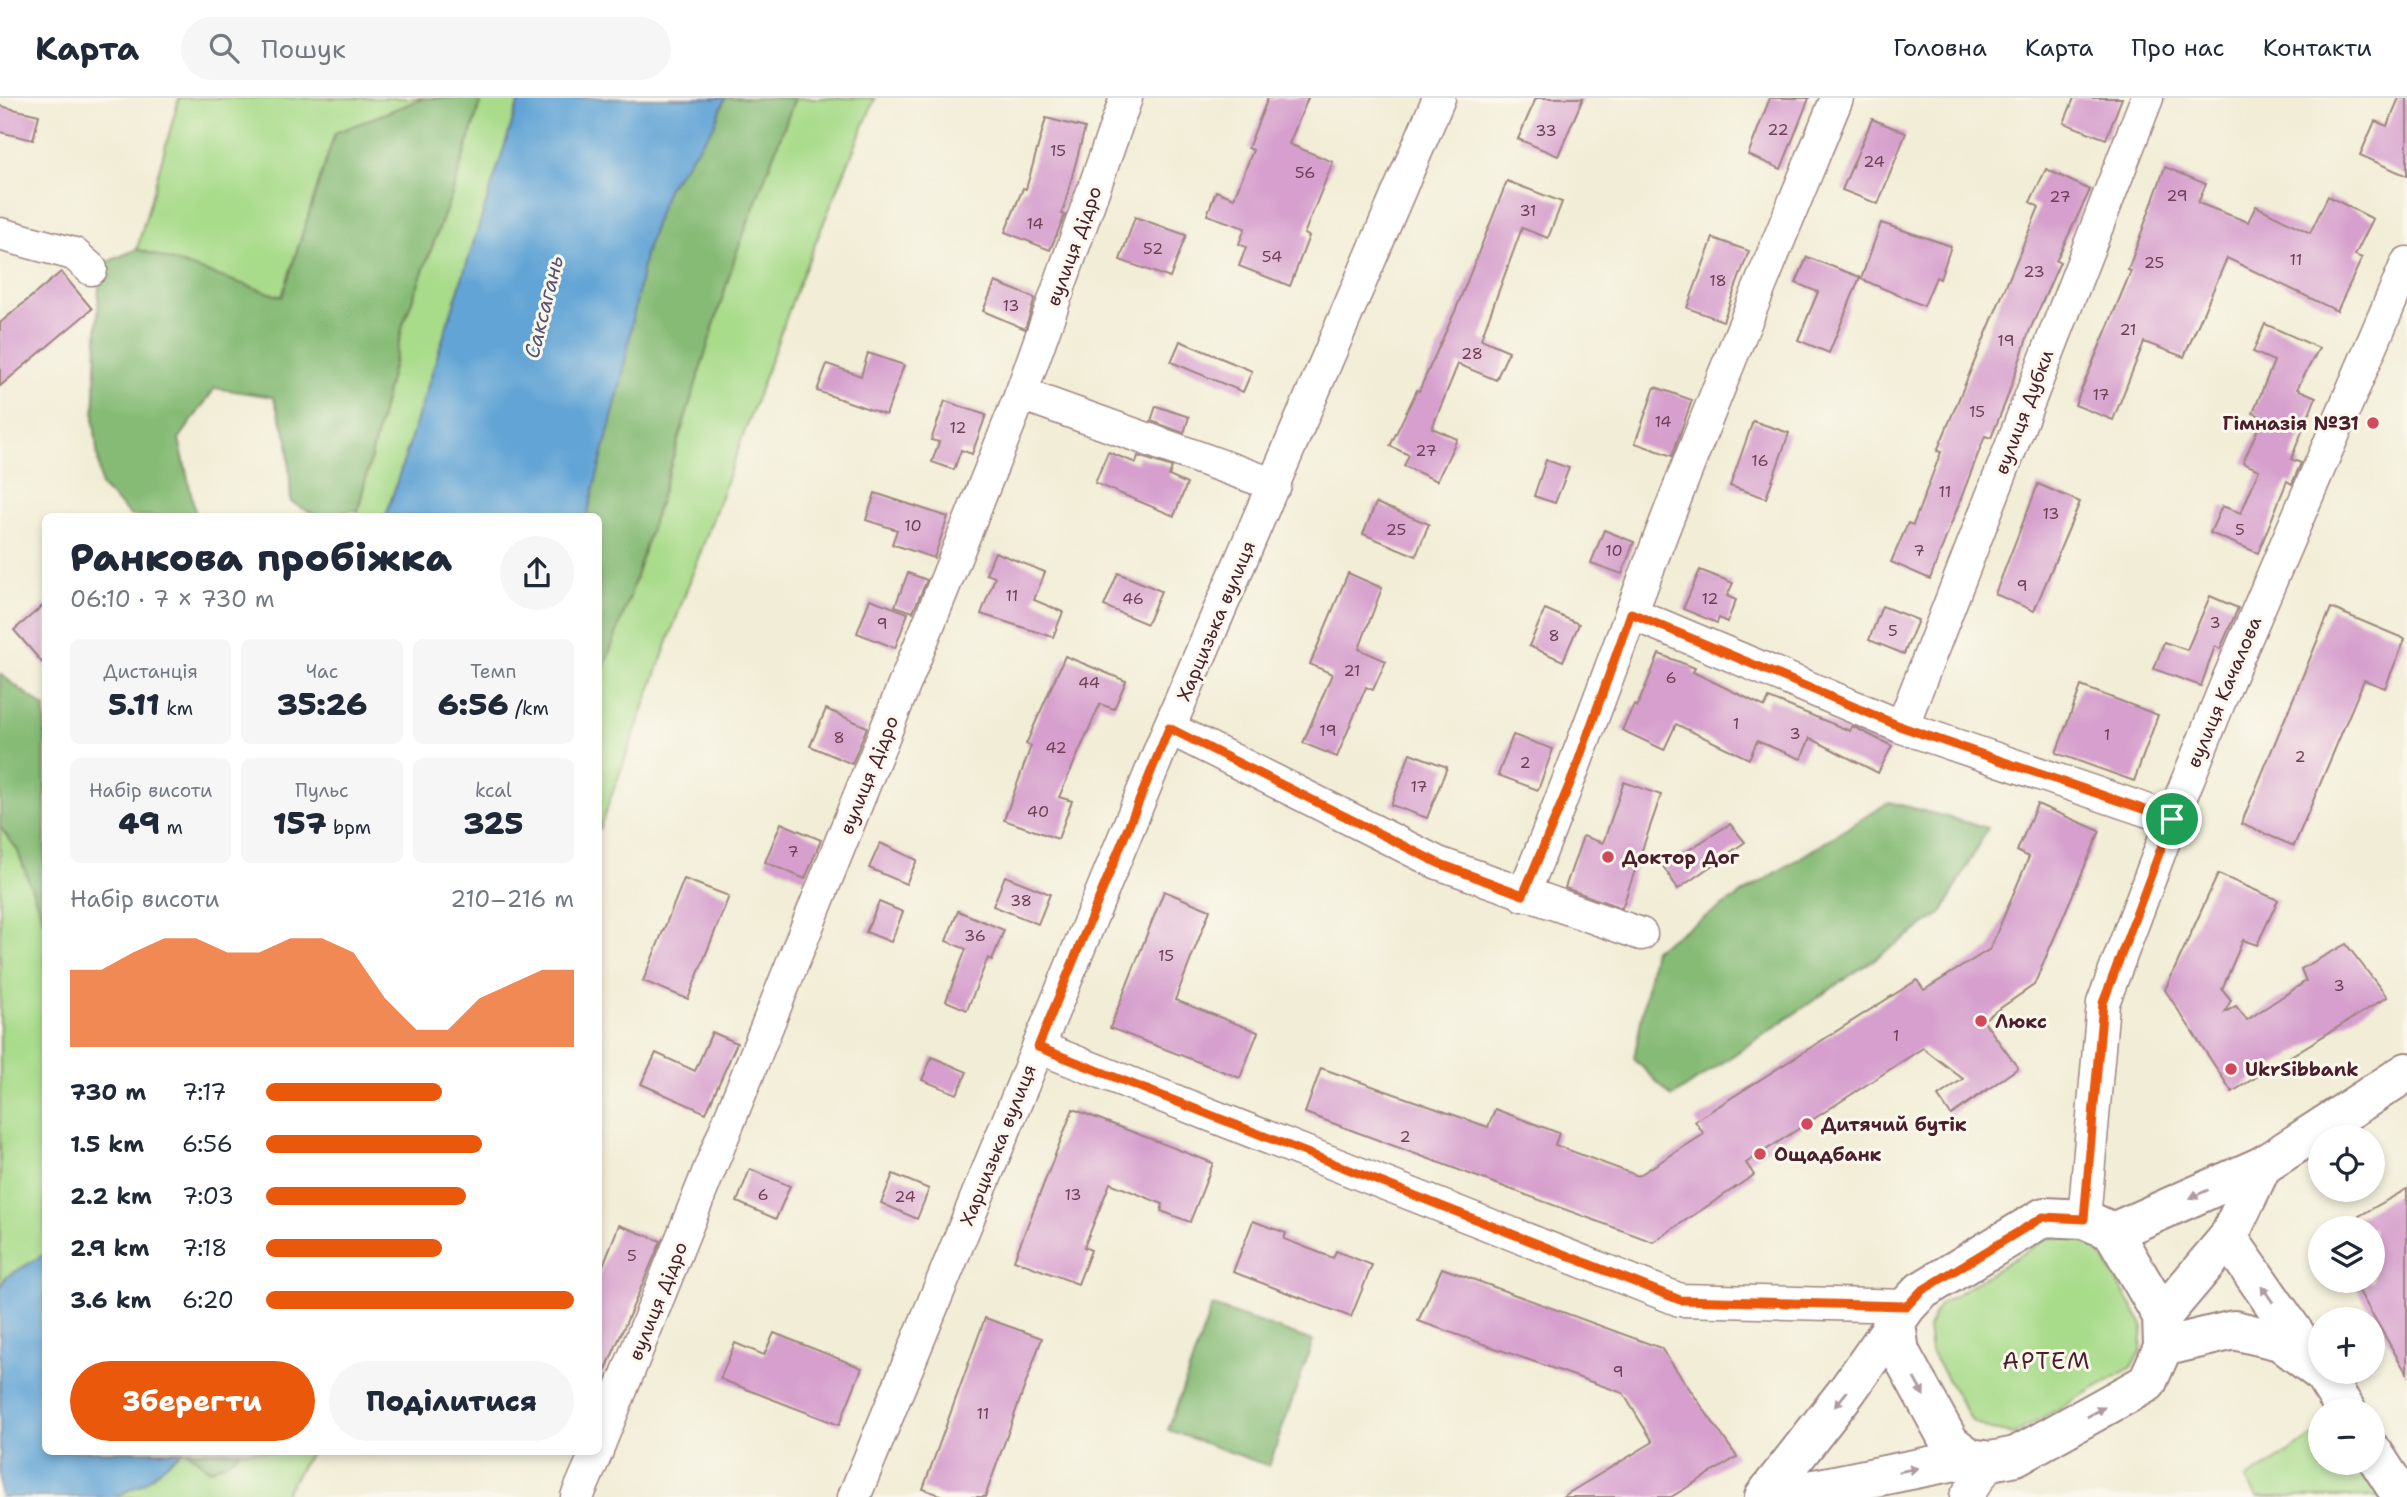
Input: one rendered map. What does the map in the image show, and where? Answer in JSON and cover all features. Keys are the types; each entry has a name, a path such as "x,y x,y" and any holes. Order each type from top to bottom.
{"main road":[{"path":"1766,1495 1921,1291 2043,1217 2099,1225 2262,1166 2407,1072"},
{"path":"1766,1495 2016,1456 2147,1383 2163,1331 2228,1238 2262,1166"},
{"path":"2099,1225 2163,1331"},
{"path":"2228,1238 2308,1352"},
{"path":"1901,1315 1900,1352 1950,1443 1980,1460"},
{"path":"2163,1331 2234,1330 2280,1340 2308,1361"},
{"path":"2385,1471 2402,1497"}],"street":[{"name":"вулиця Дідро","path":"602,1439 1021,394 1126,98"},
{"name":"Харцизька вулиця","path":"854,1497 1169,728 1439,98"},
{"path":"1523,895 1573,776 1631,613 1837,98"},
{"name":"вулиця Дубки","path":"1902,727 2147,98"},
{"path":"0,233 74,254 91,269"},
{"name":"вулиця Качалова","path":"2099,1225 2103,1003 2172,819 2407,263"},
{"path":"1021,394 1275,485"},
{"path":"1631,613 1902,727 2172,819"},
{"path":"1169,728 1438,863 1523,895 1641,934"},
{"path":"1038,1047 1680,1300 1901,1315"},
{"name":"вулиця Дідро","path":"578,1497 596,1455"},
{"path":"1966,1497 1980,1460"}],"green space":[{"path":"179,98 424,98 335,133 282,297 137,249"},
{"path":"424,98 482,98 453,191 403,325 358,510 311,513 291,502 288,440 273,397 215,388 179,439 195,513 128,513 101,486 94,422 99,285 91,269 137,249 282,297 335,133"},
{"path":"482,98 520,98 387,513 358,513 403,325 453,191"},
{"path":"725,98 795,98 736,254 630,596 602,674 602,513 588,513 622,378 645,254 667,189 714,126"},
{"path":"795,98 875,98 797,288 602,822 602,671 630,596 736,254"},
{"path":"0,674 42,706 42,917 17,849 0,827"},
{"path":"1889,802 1988,828 1942,913 1672,1097 1634,1059 1654,949"},
{"path":"0,827 17,849 42,915 42,1256 5,1278 0,1289"},
{"path":"2049,1237 2077,1238 2097,1248 2143,1325 2141,1351 2132,1367 2014,1434 1991,1430 1972,1421 1931,1352 1928,1328 1939,1305"},
{"path":"1212,1306 1313,1341 1269,1466 1168,1430"},
{"path":"2308,1440 2308,1475 2369,1475 2383,1497 2257,1497 2246,1480"},
{"path":"177,1455 192,1455 210,1470 236,1455 309,1455 283,1497 115,1497 144,1483"},
{"path":"192,1455 236,1455 235,1457 210,1470"}],"water":[{"name":"Саксагань","path":"520,98 725,98 714,126 667,189 645,254 622,378 588,513 387,513"},
{"path":"42,1256 42,1455 177,1455 144,1483 115,1497 0,1497 0,1289 5,1278"}],"building":[{"path":"1268,98 1308,98 1289,144 1333,162 1304,234 1309,236 1290,286 1239,266 1246,247 1239,244 1245,228 1207,215 1216,191 1234,198 1253,150 1248,148"},
{"path":"1536,98 1583,98 1558,156 1518,139"},
{"path":"1770,98 1809,98 1781,169 1748,155"},
{"path":"2074,98 2122,98 2106,139 2064,123"},
{"path":"2399,98 2407,98 2407,176 2360,155 2375,121 2387,126"},
{"path":"0,106 39,115 33,140 0,132"},
{"path":"1046,118 1085,128 1062,214 1065,215 1050,250 1005,232 1023,188 1026,189"},
{"path":"1872,119 1906,133 1878,204 1842,190"},
{"path":"2165,167 2206,184 2198,203 2248,222 2256,206 2310,233 2328,196 2373,219 2355,255 2362,258 2337,311 2227,258 2184,357 2144,342 2113,420 2075,405 2131,271 2128,270"},
{"path":"2046,169 2090,190 2056,261 2060,262 2029,332 2006,401 1991,438 1985,436 1930,579 1891,562 1908,523 1913,525 1941,452 1937,451 2039,207 2030,202"},
{"path":"1507,181 1562,202 1548,238 1522,228 1481,339 1509,351 1496,380 1458,364 1432,428 1457,439 1437,481 1404,466 1409,455 1390,446 1417,390 1419,391 1456,309"},
{"path":"1135,217 1186,235 1170,278 1120,260"},
{"path":"1881,223 1951,246 1940,279 1936,277 1924,306 1861,279"},
{"path":"1713,238 1749,251 1723,321 1687,308"},
{"path":"1807,257 1860,277 1829,353 1798,340 1818,292 1796,283"},
{"path":"61,272 92,309 0,386 0,323"},
{"path":"995,282 1035,298 1025,329 983,311"},
{"path":"2265,324 2319,348 2297,389 2316,397 2291,459 2301,463 2292,484 2287,481 2258,553 2210,533 2222,506 2241,513 2259,470 2243,463 2263,417 2253,413 2274,361 2253,352"},
{"path":"1180,341 1252,371 1243,392 1171,362"},
{"path":"868,353 904,365 886,415 817,391 827,364 861,376"},
{"path":"1655,387 1692,400 1672,456 1635,443"},
{"path":"945,401 986,415 972,454 961,450 954,470 932,462 939,442 931,440"},
{"path":"1156,406 1189,417 1184,433 1151,421"},
{"path":"1753,421 1789,433 1766,498 1730,486"},
{"path":"1108,452 1136,463 1138,456 1172,467 1169,476 1187,484 1174,516 1095,483"},
{"path":"1546,460 1569,468 1555,503 1534,496"},
{"path":"2038,484 2080,502 2034,611 1995,594"},
{"path":"875,493 948,517 934,558 892,544 897,530 866,520"},
{"path":"1376,503 1429,524 1416,556 1363,534"},
{"path":"1604,530 1634,542 1622,574 1591,563"},
{"path":"995,552 1045,572 1034,600 1063,612 1053,637 981,614 995,577 986,574"},
{"path":"1700,570 1733,583 1727,596 1736,600 1727,622 1719,618 1717,623 1683,609"},
{"path":"908,573 927,580 913,612 895,606"},
{"path":"1118,573 1161,591 1147,624 1104,606"},
{"path":"1348,573 1382,588 1359,649 1386,661 1373,690 1366,687 1337,757 1303,743 1332,674 1310,664"},
{"path":"2210,596 2238,608 2220,649 2215,646 2201,686 2154,669 2164,642 2187,650"},
{"path":"870,599 908,613 895,648 857,633"},
{"path":"42,606 42,662 14,630"},
{"path":"1882,606 1918,620 1904,654 1869,640"},
{"path":"2331,608 2405,639 2385,688 2364,680 2294,846 2241,824"},
{"path":"1545,609 1579,624 1563,661 1529,646"},
{"path":"1659,654 1695,668 1693,672 1765,707 1769,698 1850,731 1852,726 1892,746 1878,773 1810,738 1801,759 1757,741 1749,759 1676,724 1664,750 1622,730 1634,705 1637,707"},
{"path":"1065,656 1126,681 1114,709 1100,704 1059,797 1072,801 1058,839 1004,820 1031,746 1026,744"},
{"path":"2081,686 2158,715 2134,781 2056,753"},
{"path":"826,709 867,727 852,764 810,746"},
{"path":"1513,735 1553,749 1538,790 1498,775"},
{"path":"1410,753 1447,767 1427,818 1391,805"},
{"name":"Доктор Дог","path":"1624,782 1661,795 1622,908 1565,888 1583,836 1603,843"},
{"path":"2037,804 2100,831 2034,985 1983,1020 2018,1068 1951,1115 1938,1096 1963,1079 1923,1048 1746,1163 1754,1175 1653,1242 1305,1113 1321,1068 1488,1127 1495,1109 1559,1133 1555,1145 1638,1176 1704,1134 1695,1121 1917,980 1924,990 1990,949 2029,857 2017,851"},
{"path":"781,823 821,840 805,879 765,862"},
{"path":"1730,824 1745,842 1678,889 1663,866"},
{"path":"880,843 917,860 906,884 869,868"},
{"path":"2218,874 2278,900 2257,945 2243,940 2222,989 2231,1000 2225,1012 2236,1006 2247,1020 2306,981 2301,969 2346,944 2387,997 2232,1092 2165,990"},
{"path":"1005,876 1050,894 1038,924 993,906"},
{"path":"684,879 729,896 688,999 643,981"},
{"path":"1164,891 1210,910 1175,1000 1258,1032 1240,1078 1110,1028"},
{"path":"879,902 903,912 891,942 866,932"},
{"path":"958,911 1004,930 992,960 988,958 967,1010 946,1001 966,949 946,941"},
{"path":"712,1032 737,1043 706,1113 641,1084 656,1053 695,1071"},
{"path":"932,1057 967,1072 957,1094 922,1080"},
{"path":"1073,1109 1213,1163 1190,1222 1161,1211 1163,1204 1110,1183 1084,1247 1091,1250 1078,1284 1014,1260"},
{"path":"750,1169 790,1186 776,1219 737,1202"},
{"path":"893,1174 929,1189 917,1219 881,1203"},
{"path":"2407,1189 2407,1374 2385,1336 2385,1307 2368,1307 2360,1293 2385,1293 2385,1216 2359,1216"},
{"path":"1253,1221 1286,1233 1284,1239 1333,1258 1336,1251 1372,1265 1351,1317 1233,1272"},
{"path":"619,1225 661,1241 602,1379 602,1268"},
{"path":"1442,1268 1661,1348 1737,1457 1671,1497 1562,1497 1653,1442 1623,1393 1418,1321"},
{"path":"985,1318 1042,1338 985,1497 946,1497 923,1489"},
{"path":"774,1333 862,1368 839,1425 720,1379 735,1343 764,1355"}],"place":[{"name":"Гімназія №31","path":"2373,423"},
{"name":"Доктор Дог","path":"1608,857"},
{"name":"Люкс","path":"1981,1021"},
{"name":"UkrSibbank","path":"2231,1069"},
{"name":"Дитячий бутік","path":"1807,1124"},
{"name":"Ощадбанк","path":"1760,1154"}],"district":[{"name":"АРТЕМ","path":"2047,1361"}],"route":[{"path":"1631,613 1902,727 2172,819 2103,1003 2084,1219 2043,1217 1921,1291 1907,1306 1680,1300 1038,1047 1169,728 1438,863 1523,895 1573,776 1631,613"}]}
